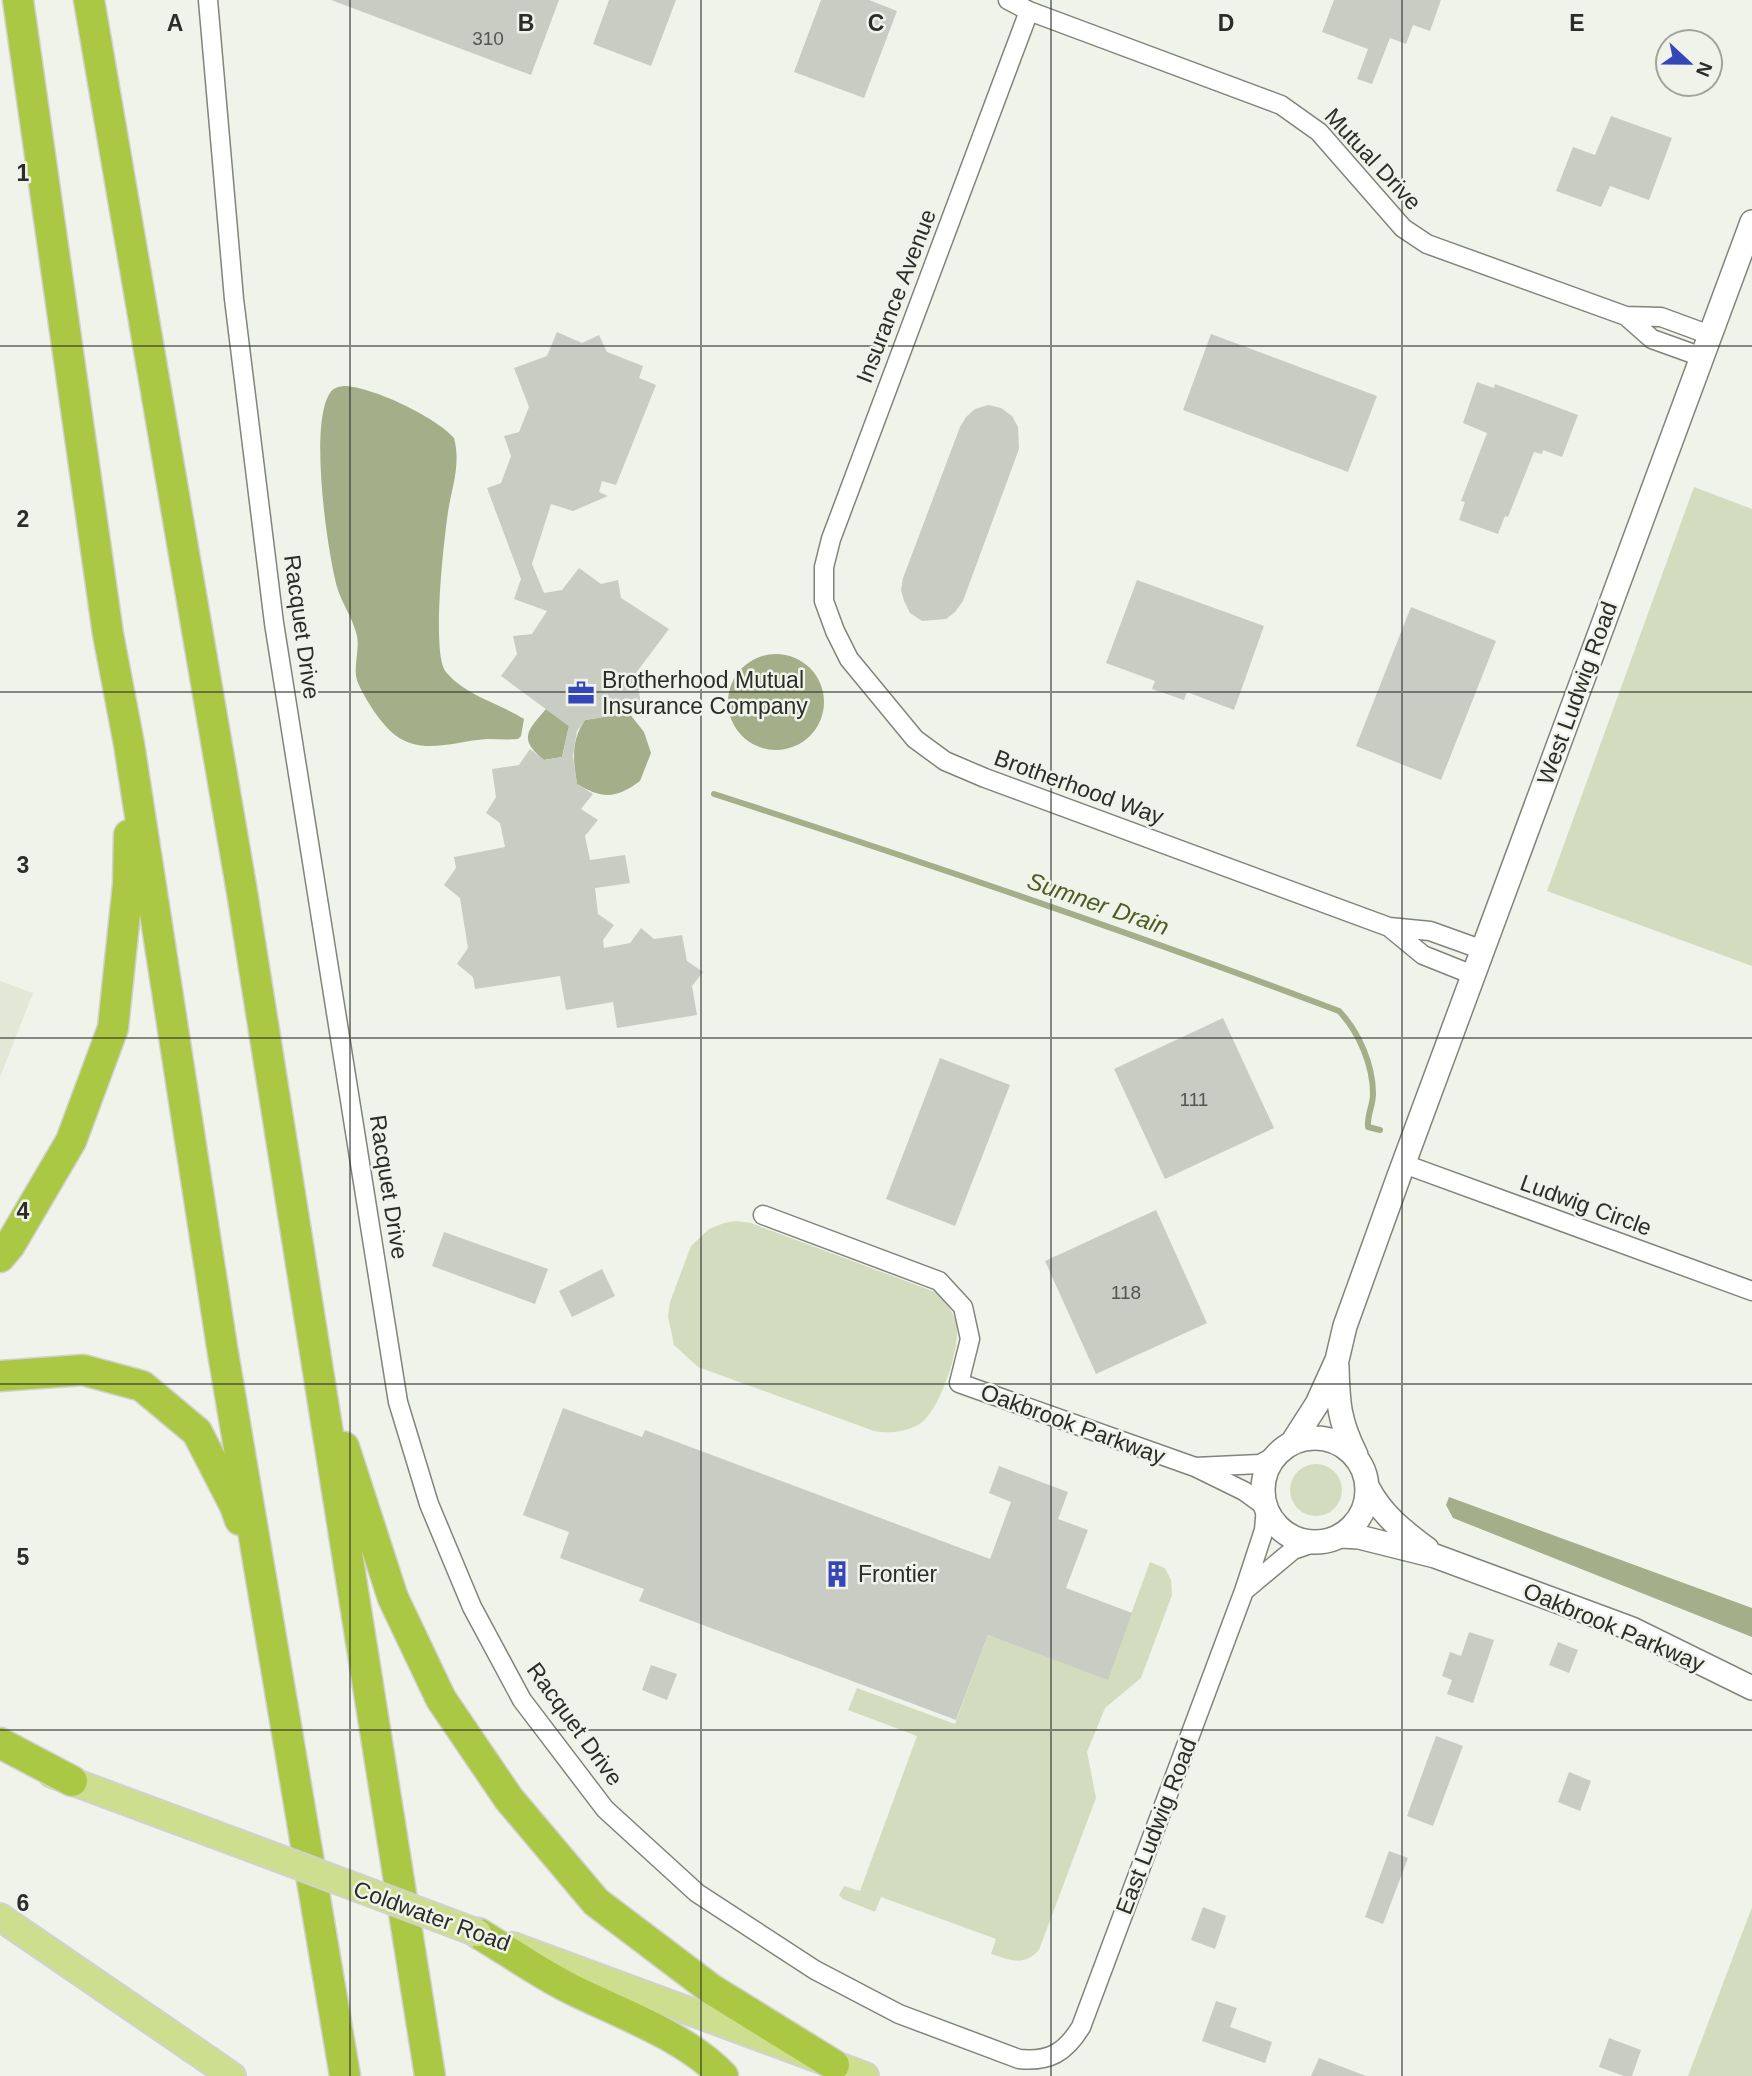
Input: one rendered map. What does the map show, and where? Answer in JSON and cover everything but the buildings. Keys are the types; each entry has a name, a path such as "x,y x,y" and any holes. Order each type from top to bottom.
{"highway":[{"path":"18,0 106,620 129,744 222,1347 345,2076"},
{"path":"89,0 242,892 430,2076"},
{"path":"0,1257 10,1245 71,1141 113,1028 128,885 129,744"},
{"path":"315,1356 393,1598 441,1699 509,1799 596,1902 711,1989 834,2065"},
{"path":"0,1376 83,1370 142,1386 197,1432 235,1506 262,1588"},
{"path":"0,1743 72,1781"},
{"path":"478,1933 572,1990 635,2018 709,2062 723,2076"}],"main road":[{"name":"West Ludwig Road","path":"1404,1164 1752,222"},
{"path":"1337,1360 1339,1408 1344,1430 1365,1472 1368,1488 1362,1514 1341,1536 1316,1542 1303,1541 1290,1536 1271,1519 1263,1492 1265,1477 1317,1404 1337,1360 1345,1326 1404,1164"},
{"path":"1284,1449 1306,1438 1320,1438 1347,1448 1357,1458"},
{"name":"Oakbrook Parkway","path":"1368,1488 1377,1506 1395,1525 1435,1556"},
{"name":"Oakbrook Parkway","path":"1341,1536 1359,1537 1435,1556 1632,1629 1752,1688"},
{"name":"Coldwater Road","path":"0,1755 865,2076"},
{"path":"0,1917 232,2076"}],"street":[{"name":"Racquet Drive","path":"208,0 234,299 274,623 310,834 398,1402 429,1504 472,1606 522,1700 605,1809 697,1893 815,1970 899,2014 1019,2059 1038,2061 1056,2054"},
{"name":"Mutual Drive","path":"1009,0 1029,11 1281,105 1319,132 1403,228 1427,244 1626,316 1661,317 1710,335"},
{"name":"Insurance Avenue","path":"824,601 824,567 831,539 1029,11"},
{"name":"Mutual Drive","path":"1626,316 1652,339 1702,357"},
{"name":"Brotherhood Way","path":"824,601 849,659 915,739 945,761 1389,927 1430,931 1483,950"},
{"name":"Brotherhood Way","path":"1389,927 1423,955 1473,975"},
{"name":"Ludwig Circle","path":"1404,1164 1752,1291"},
{"name":"Oakbrook Parkway","path":"763,1215 939,1281 963,1307 970,1339 959,1383 1195,1467 1244,1491 1266,1507"},
{"name":"Oakbrook Parkway","path":"1195,1467 1260,1464 1284,1449"},
{"name":"East Ludwig Road","path":"1056,2054 1073,2039 1081,2027 1244,1591 1264,1530 1266,1507"},
{"name":"East Ludwig Road","path":"1244,1591 1293,1550 1316,1542"}],"shaded area":[{"path":"343,386 370,391 402,404 433,421 454,438 456,466 446,526 440,595 439,643 442,661 446,672 463,687 524,719 518,739 487,739 440,746 417,745 390,730 361,689 356,678 357,636 337,587 329,545 320,458 324,409 331,391"},
{"path":"1694,487 1752,509 1752,966 1547,891"},
{"path":"776,654 794,658 810,668 820,684 824,702 820,720 810,736 794,746 776,750 758,746 742,736 732,720 728,702 732,684 742,668 758,658"},
{"path":"546,709 569,726 562,757 544,760 531,746 528,735"},
{"path":"629,713 644,732 651,753 640,781 624,791 609,795 577,784 574,750 577,735 585,720"},
{"path":"0,981 33,993 0,1077"},
{"path":"737,1221 751,1223 935,1292 942,1299 955,1318 956,1346 942,1391 921,1423 898,1431 874,1431 698,1367 674,1345 668,1316 670,1302 691,1246 709,1229"},
{"path":"1316,1464 1326,1466 1334,1472 1340,1480 1340,1500 1334,1508 1326,1514 1316,1516 1306,1514 1298,1508 1292,1500 1290,1490 1292,1480 1298,1472 1306,1466"},
{"path":"1449,1497 1752,1608 1752,1637 1453,1518 1446,1505"},
{"path":"1150,1562 1165,1568 1171,1580 1172,1595 1141,1678 1105,1708 1087,1752 1096,1798 1039,1950 1028,1959 1016,1961 991,1954 996,1939 881,1897 875,1912 843,1899 839,1895 844,1886 860,1891 917,1736 848,1710 857,1688 955,1724 988,1635 1107,1679"},
{"path":"1752,1907 1752,2076 1688,2076"}],"waterway":[{"name":"Sumner Drain","path":"714,794 1028,899 1339,1011 1353,1029 1368,1061 1373,1094 1368,1127 1380,1130"}],"place":[{"name":"Brotherhood Mutual Insurance Company","path":"581,693"},
{"name":"Frontier","path":"837,1574"}]}
